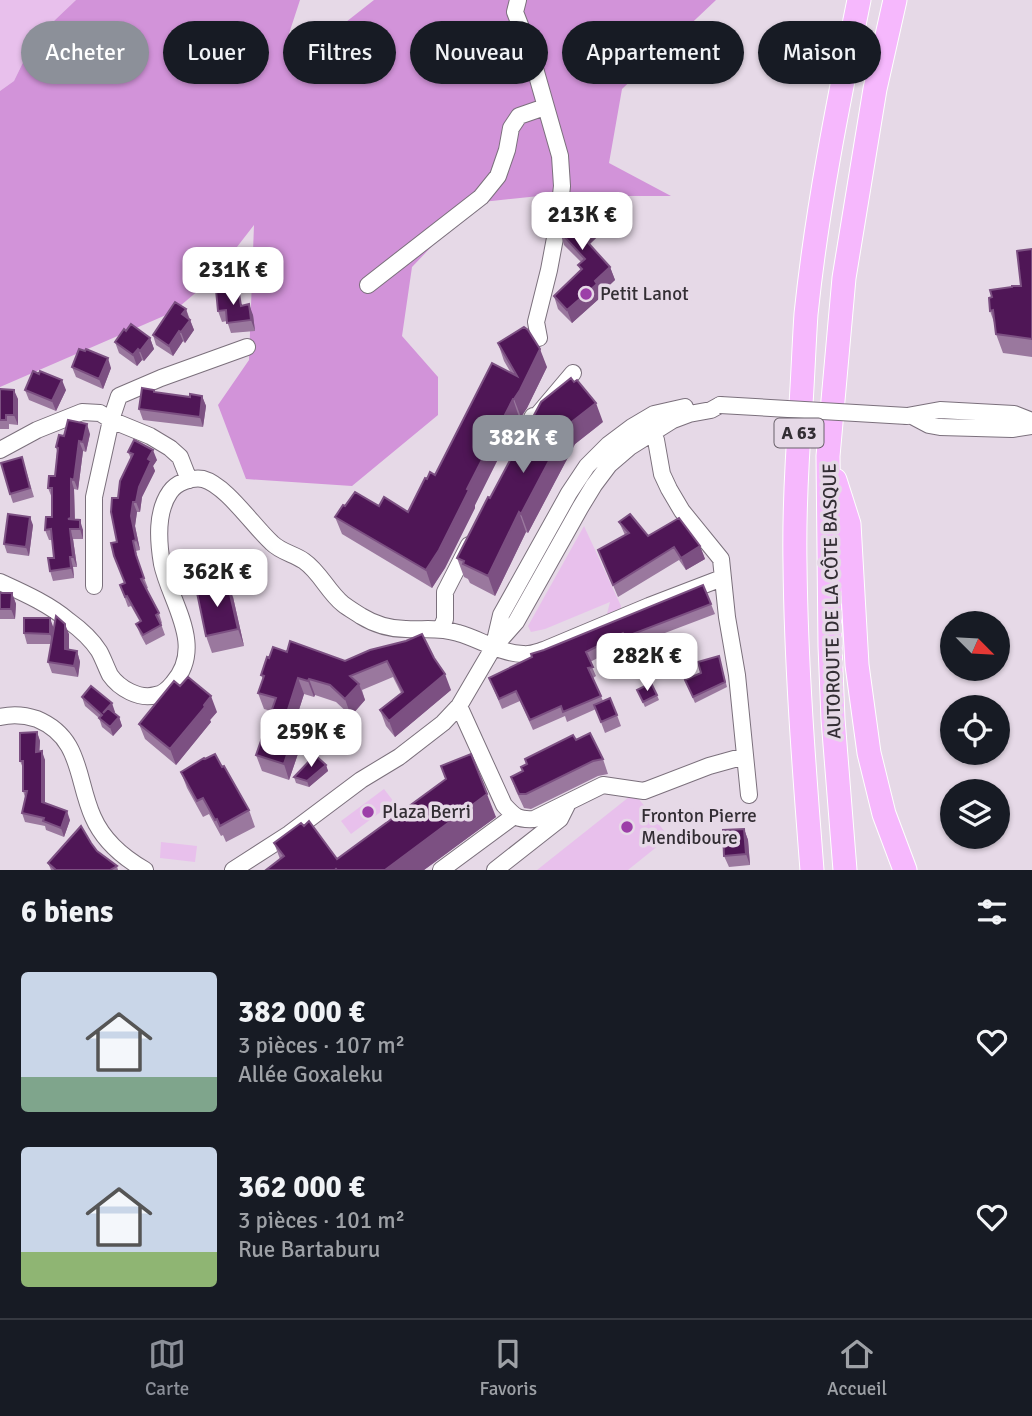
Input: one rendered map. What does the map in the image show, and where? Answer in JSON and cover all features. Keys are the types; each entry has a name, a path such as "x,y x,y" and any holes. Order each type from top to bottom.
{"highway":[{"name":"AUTOROUTE DE LA CÔTE BASQUE","path":"812,870 796,624 796,484 806,315 823,191 859,0"},
{"name":"AUTOROUTE DE LA CÔTE BASQUE","path":"845,870 830,646 828,456 844,278 875,89 895,0"},
{"path":"828,456 849,524 857,665 869,753 884,814 905,870"}],"street":[{"path":"518,0 515,12 530,51 559,156 562,186 549,270 536,322 539,338"},
{"path":"368,285 481,197 498,176 511,128 519,116 545,107"},
{"path":"94,586 94,498 119,396 247,347"},
{"path":"509,464 533,416 535,418 573,373"},
{"path":"233,870 289,834 361,780 399,757 443,723 459,706 494,648 516,622 594,485 609,466 630,447 673,420 711,406"},
{"path":"494,648 501,615 587,466 608,445 654,414 711,406 929,418 940,410 1014,414 1032,424"},
{"path":"0,450 37,430 82,412 100,413 170,448 180,457 189,480"},
{"path":"632,427 652,433 656,440 662,474 682,511 721,559 737,675 749,795"},
{"path":"0,582 70,621 98,650 110,675 126,690 156,695 168,688 181,674 185,662 187,647 182,619 163,566 160,519 164,500 173,487 189,480 203,479 217,487 274,546 313,568 342,603 362,617 382,626 458,632 494,648 526,655 722,578"},
{"path":"441,629 445,619 445,592 478,526"},
{"path":"459,706 503,806 523,820 534,819 603,785 644,791 745,755"},
{"path":"0,717 30,717 60,733 68,743 78,766 94,818 111,844 145,870"},
{"path":"495,870 560,819 568,803"},
{"path":"441,870 514,816"}],"shaded area":[{"path":"0,0 76,0 54,21 21,21 21,67 14,81 0,91"},
{"path":"76,0 300,0 293,21 283,21 283,84 396,84 396,21 347,21 374,0 716,0 694,21 562,21 562,84 627,84 622,89 609,163 671,196 539,196 473,203 412,267 402,336 438,377 438,415 352,486 246,479 218,405 249,360 254,225 213,278 173,312 0,387 0,91 14,81 21,67 21,84 149,84 149,21 54,21"},
{"path":"584,526 621,606 620,612 606,618 610,602 545,629 531,632 528,626"},
{"name":"Plaza Berri","path":"384,789 394,802 351,834 341,821"},
{"name":"Fronton Pierre Mendiboure","path":"629,797 638,798 669,837 628,870 537,870"},
{"path":"161,842 197,846 195,862 160,858"}],"building":[{"path":"590,195 606,212 581,235 610,267 595,281 597,284 567,310 554,296 582,269 578,265 585,259 560,232 562,222"},
{"path":"1032,249 1032,339 996,334 993,310 990,311 990,290 1021,286 1017,251"},
{"path":"228,289 229,294 239,293 241,306 249,304 251,320 227,323 226,310 218,311 216,290"},
{"path":"175,302 186,309 182,314 190,320 169,346 153,335"},
{"path":"131,324 150,338 140,351 138,349 133,355 115,342"},
{"path":"524,327 540,349 467,489 469,490 439,550 426,570 335,517 355,492 379,506 384,497 408,512 425,478 427,479 430,472 435,475 492,363 517,376 498,343"},
{"path":"79,349 108,358 99,379 72,367"},
{"path":"33,371 62,380 52,401 25,390"},
{"path":"571,378 574,382 577,380 596,403 568,425 521,514 519,512 488,576 463,564 464,561 457,558 541,402"},
{"path":"142,388 190,397 190,394 202,396 200,417 139,409"},
{"path":"0,389 14,390 14,415 6,415 6,420 0,420"},
{"path":"68,420 87,424 83,442 79,441 74,480 71,479 71,518 68,519 80,520 80,529 70,529 73,557 70,557 71,568 50,571 48,558 54,558 51,529 45,530 46,517 52,517 52,488 48,488 49,476 55,476 56,447 59,435 64,436"},
{"path":"134,440 153,450 136,502 133,502 131,516 136,540 133,541 144,578 141,579 159,613 156,615 161,625 143,635 136,624 141,621 120,585 125,583 111,543 117,542 111,512 112,498 118,498 120,481 133,454 128,452"},
{"path":"22,457 30,488 10,494 1,463"},
{"path":"8,514 30,517 26,547 4,544"},
{"path":"630,514 648,536 679,518 700,546 681,558 674,547 613,585 598,550 629,533 619,522"},
{"path":"227,581 238,629 206,636 196,588"},
{"path":"703,585 711,604 625,637 623,633 586,652 593,667 588,668 601,696 563,712 561,706 530,720 516,691 499,699 489,678 532,657 531,654"},
{"path":"0,593 12,593 11,609 0,609"},
{"path":"56,616 65,624 65,649 77,651 74,666 48,662"},
{"path":"24,618 50,618 50,634 24,633"},
{"path":"422,634 445,674 389,721 380,710 403,692 387,661 350,676 359,684 345,699 330,685 298,678 284,722 296,726 284,764 256,755 276,698 258,693 264,676 261,675 273,647 287,652 290,641 345,661 370,650"},
{"path":"719,656 725,682 693,697 685,680 701,673 698,662"},
{"path":"188,677 211,696 170,749 139,724 174,681 180,686"},
{"path":"651,683 657,695 643,702 637,690"},
{"path":"91,686 112,703 103,713 108,708 119,717 110,727 99,718 102,715 82,697"},
{"path":"610,698 617,715 601,722 594,705"},
{"path":"37,732 36,752 42,751 42,802 67,811 61,828 43,821 44,818 22,813 27,791 23,791 20,733"},
{"path":"590,733 603,759 593,761 526,794 519,794 511,777 523,771 521,767 527,764 525,759 573,735 576,740"},
{"path":"215,754 249,810 220,826 203,798 197,801 181,772"},
{"path":"471,754 487,794 385,870 266,870 284,856 274,843 301,823 304,826 309,821 337,859 446,779 441,766"},
{"path":"315,755 326,765 307,781 294,777"},
{"path":"81,826 97,851 117,866 110,870 56,870 48,863"},
{"path":"744,829 746,854 724,856 723,830"}],"place":[{"name":"Petit Lanot","path":"586,294"},
{"name":"Plaza Berri","path":"368,812"},
{"name":"Fronton Pierre Mendiboure","path":"627,827"}]}
